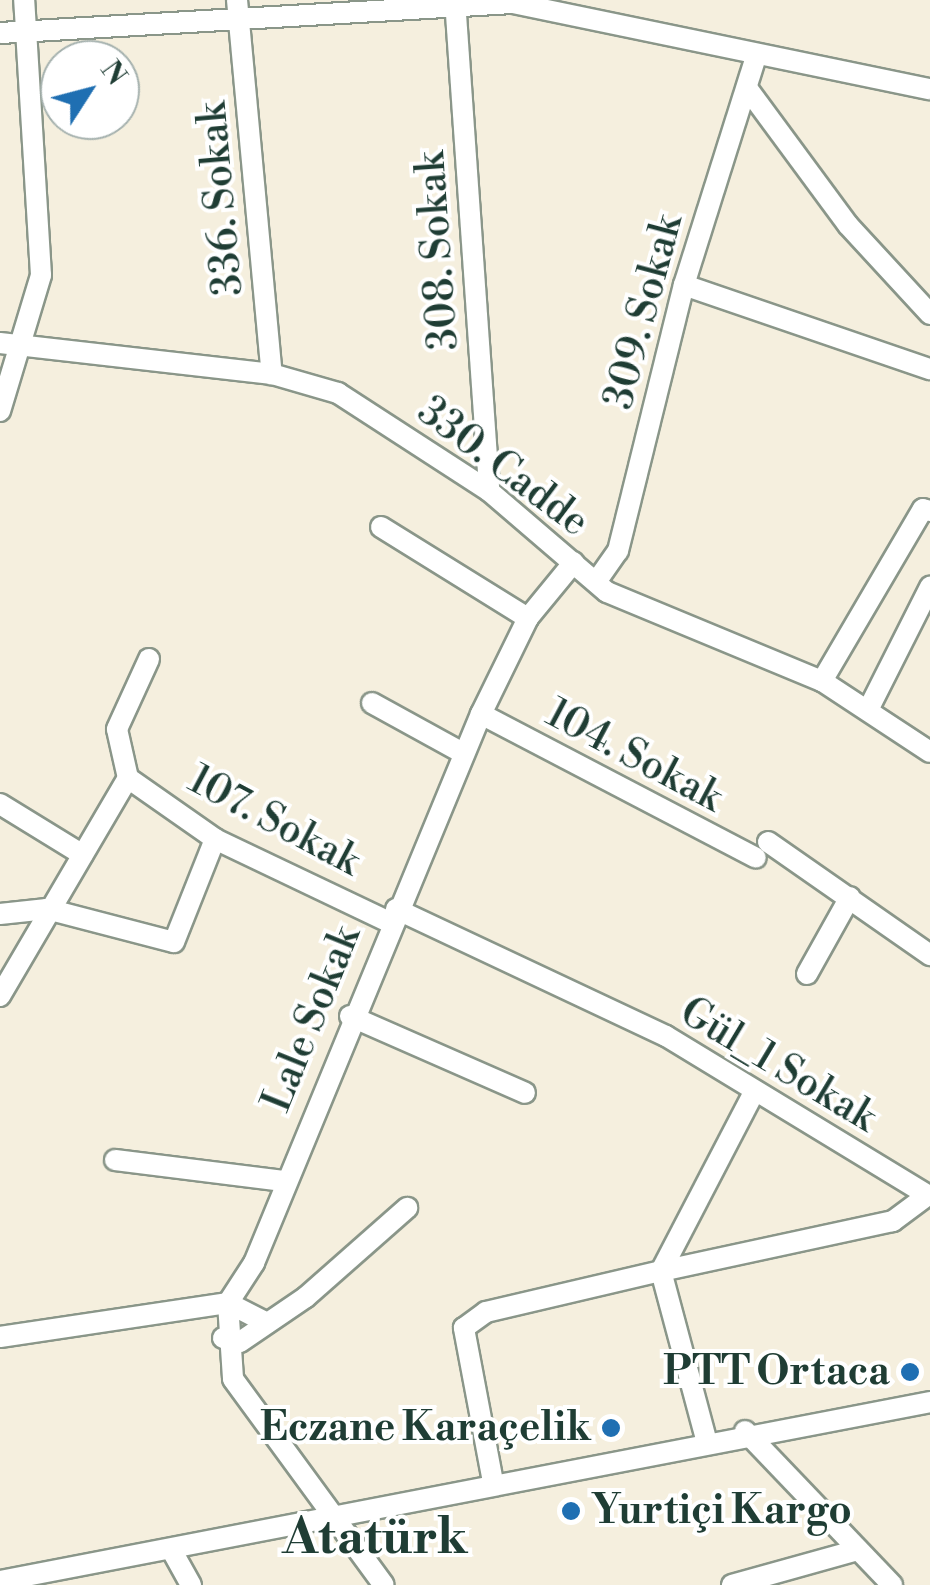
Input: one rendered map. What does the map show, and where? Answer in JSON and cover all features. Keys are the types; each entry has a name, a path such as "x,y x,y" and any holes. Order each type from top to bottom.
{"street":[{"path":"0,410 27,346 41,275 24,0"},
{"name":"308. Sokak","path":"455,3 490,491"},
{"path":"0,33 238,8 513,3 593,9 756,56 930,89"},
{"name":"336. Sokak","path":"238,8 272,374"},
{"name":"309. Sokak","path":"596,582 618,551 684,284 756,56"},
{"path":"748,88 848,226 930,314"},
{"path":"684,284 930,369"},
{"name":"330. Cadde","path":"0,344 272,374 338,394 490,491 596,582 822,681 869,708 930,752"},
{"path":"822,681 930,511"},
{"path":"381,527 528,618"},
{"name":"Lale Sokak","path":"224,1338 228,1304 284,1181 463,753 528,618 574,562"},
{"path":"869,708 930,587"},
{"path":"0,996 47,909 128,778 117,729 149,658"},
{"path":"372,703 463,753"},
{"name":"104. Sokak","path":"481,714 762,850 850,897 930,956"},
{"name":"107. Sokak","path":"128,778 215,838 392,915"},
{"path":"0,804 83,855"},
{"path":"0,914 47,909 174,942 215,838"},
{"path":"807,974 850,897"},
{"name":"Gül_1 Sokak","path":"392,915 666,1036 929,1195 892,1221 486,1312 464,1328 493,1482"},
{"path":"350,1016 525,1093"},
{"path":"706,1439 660,1272 754,1092"},
{"path":"115,1160 284,1181"},
{"path":"384,1585 328,1516 233,1379 224,1338 240,1342 267,1324 407,1208"},
{"path":"0,1337 228,1304 267,1324"},
{"path":"0,1581 745,1431 930,1401"},
{"path":"745,1431 892,1585"},
{"path":"171,1549 191,1585"},
{"path":"732,1585 857,1550"}],"place":[{"name":"PTT Ortaca","path":"910,1372"},
{"name":"Eczane Karaçelik","path":"611,1428"},
{"name":"Yurtiçi Kargo","path":"571,1511"}],"district":[{"name":"Atatürk","path":"375,1539"}]}
